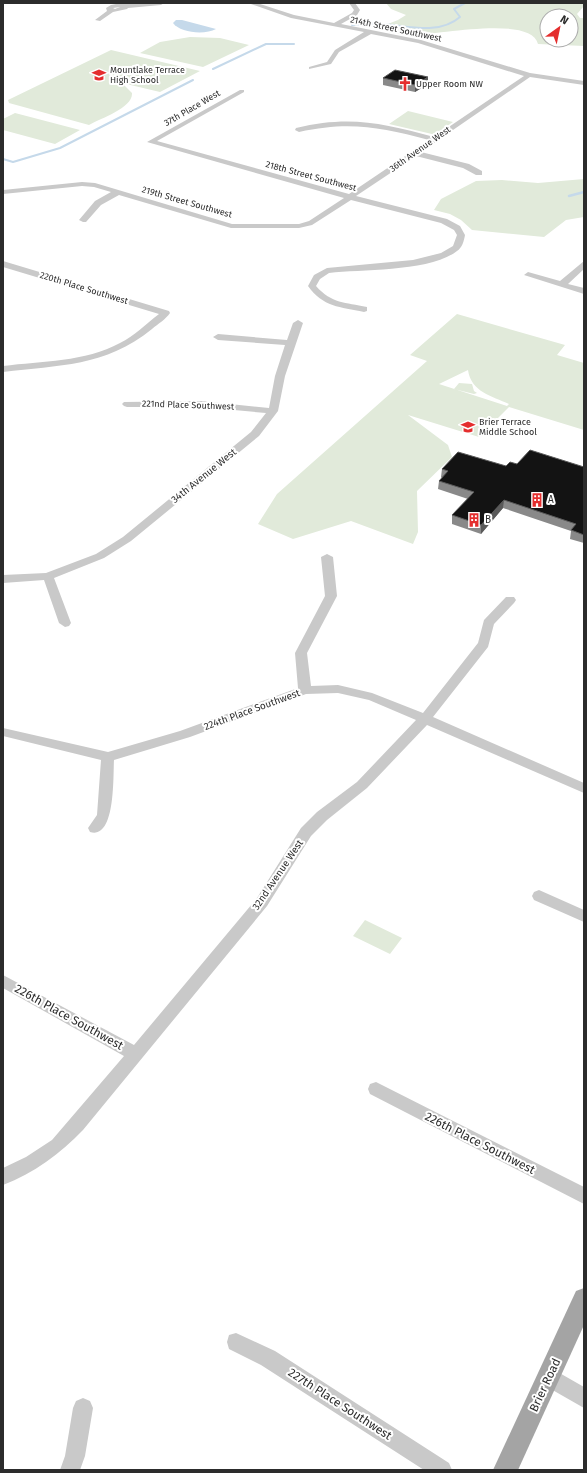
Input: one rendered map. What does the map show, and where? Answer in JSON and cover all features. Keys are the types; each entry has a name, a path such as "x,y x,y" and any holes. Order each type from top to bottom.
{"main road":[{"name":"Brier Road","path":"504,1470 549,1377 584,1299"}],"street":[{"path":"98,20 112,10 123,10 125,8 124,6 161,3"},
{"name":"214th Street Southwest","path":"251,3 293,17 419,41 529,75 584,83"},
{"path":"335,25 355,14 357,10 352,3"},
{"path":"311,68 329,63 337,51 371,31"},
{"name":"36th Avenue West","path":"312,223 529,75"},
{"name":"37th Place West","path":"151,142 242,91"},
{"path":"299,130 336,122 356,122 376,124 435,139"},
{"name":"218th Street Southwest","path":"151,142 349,198 444,221 457,228 461,235 456,248 446,255 429,260 327,272 317,277 312,286 322,298 342,305 364,308"},
{"path":"415,153 466,166 479,173"},
{"name":"219th Street Southwest","path":"3,192 82,184 118,192 231,226 299,226 312,223"},
{"path":"83,220 98,203 118,192"},
{"name":"220th Place Southwest","path":"3,264 166,313 123,345 98,356 68,363 35,364 3,369"},
{"path":"561,285 584,264"},
{"path":"528,275 584,291"},
{"name":"34th Avenue West","path":"3,579 48,576 100,556 127,539 255,434 273,410 280,376 298,323"},
{"path":"218,337 290,343"},
{"name":"221nd Place Southwest","path":"127,404 201,404 273,410"},
{"path":"305,690 301,653 331,596 327,557"},
{"path":"48,576 65,623"},
{"name":"32nd Avenue West","path":"3,1177 32,1162 58,1145 77,1125 262,902 306,832 322,816 362,785 426,719 484,644 488,623 510,600"},
{"name":"224th Place Southwest","path":"108,757 185,734 305,690 338,689 372,698 426,719 584,788"},
{"path":"3,732 108,757 104,816 95,828"},
{"path":"539,896 584,916"},
{"name":"226th Place Southwest","path":"3,981 135,1054"},
{"name":"226th Place Southwest","path":"376,1089 584,1196"},
{"name":"227th Place Southwest","path":"236,1342 268,1358 442,1470"},
{"path":"549,1377 584,1398"},
{"path":"70,1470 75,1456 83,1408"}],"green space":[{"path":"386,3 584,3 584,6 579,12 579,8 539,8 539,44 531,35 518,30 500,28 458,30 409,35 396,34 375,29 398,20 406,15 391,9"},
{"path":"579,17 584,18 584,46 579,46"},
{"path":"190,37 220,38 249,45 203,67 140,53 160,42"},
{"path":"111,50 200,71 160,92 122,83 132,93 131,98 122,108 89,125 9,103 8,100"},
{"path":"408,111 453,122 437,133 432,134 389,124"},
{"path":"15,113 80,130 55,144 3,130 3,119"},
{"path":"584,179 584,217 566,220 544,237 472,230 461,220 450,214 434,210 441,199 476,181 502,180 538,183"},
{"path":"457,314 565,345 557,355 584,363 584,430 509,407 479,437 408,415 448,445 452,457 417,491 418,532 413,544 351,521 293,539 258,524 277,494 427,361 410,355","holes":["468,370 473,383 483,392 509,404 507,406 439,384"]},
{"path":"459,383 472,384 474,391 477,393 474,394 454,389"},
{"path":"365,920 402,938 390,954 353,936"}],"water":[{"path":"176,20 182,20 216,29 206,32 187,31 181,29 173,23"}],"building":[{"path":"395,70 428,77 415,85 383,78"},
{"name":"A","path":"530,450 584,467 584,535 571,530 576,524 504,500 481,525 452,515 474,492 439,481 448,471 442,469 458,452 506,466 510,462 517,464"}],"waterway":[{"path":"352,25 376,24 432,28 451,23 460,17 454,9 465,3"},
{"path":"213,69 266,44 294,44"},
{"path":"3,159 13,162 60,148 193,80"},
{"path":"569,196 584,192"}],"place":[{"name":"Mountlake Terrace High School","path":"99,75"},
{"name":"Upper Room NW","path":"405,84"},
{"name":"Brier Terrace Middle School","path":"468,427"},
{"name":"A","path":"537,500"},
{"name":"B","path":"474,520"}]}
